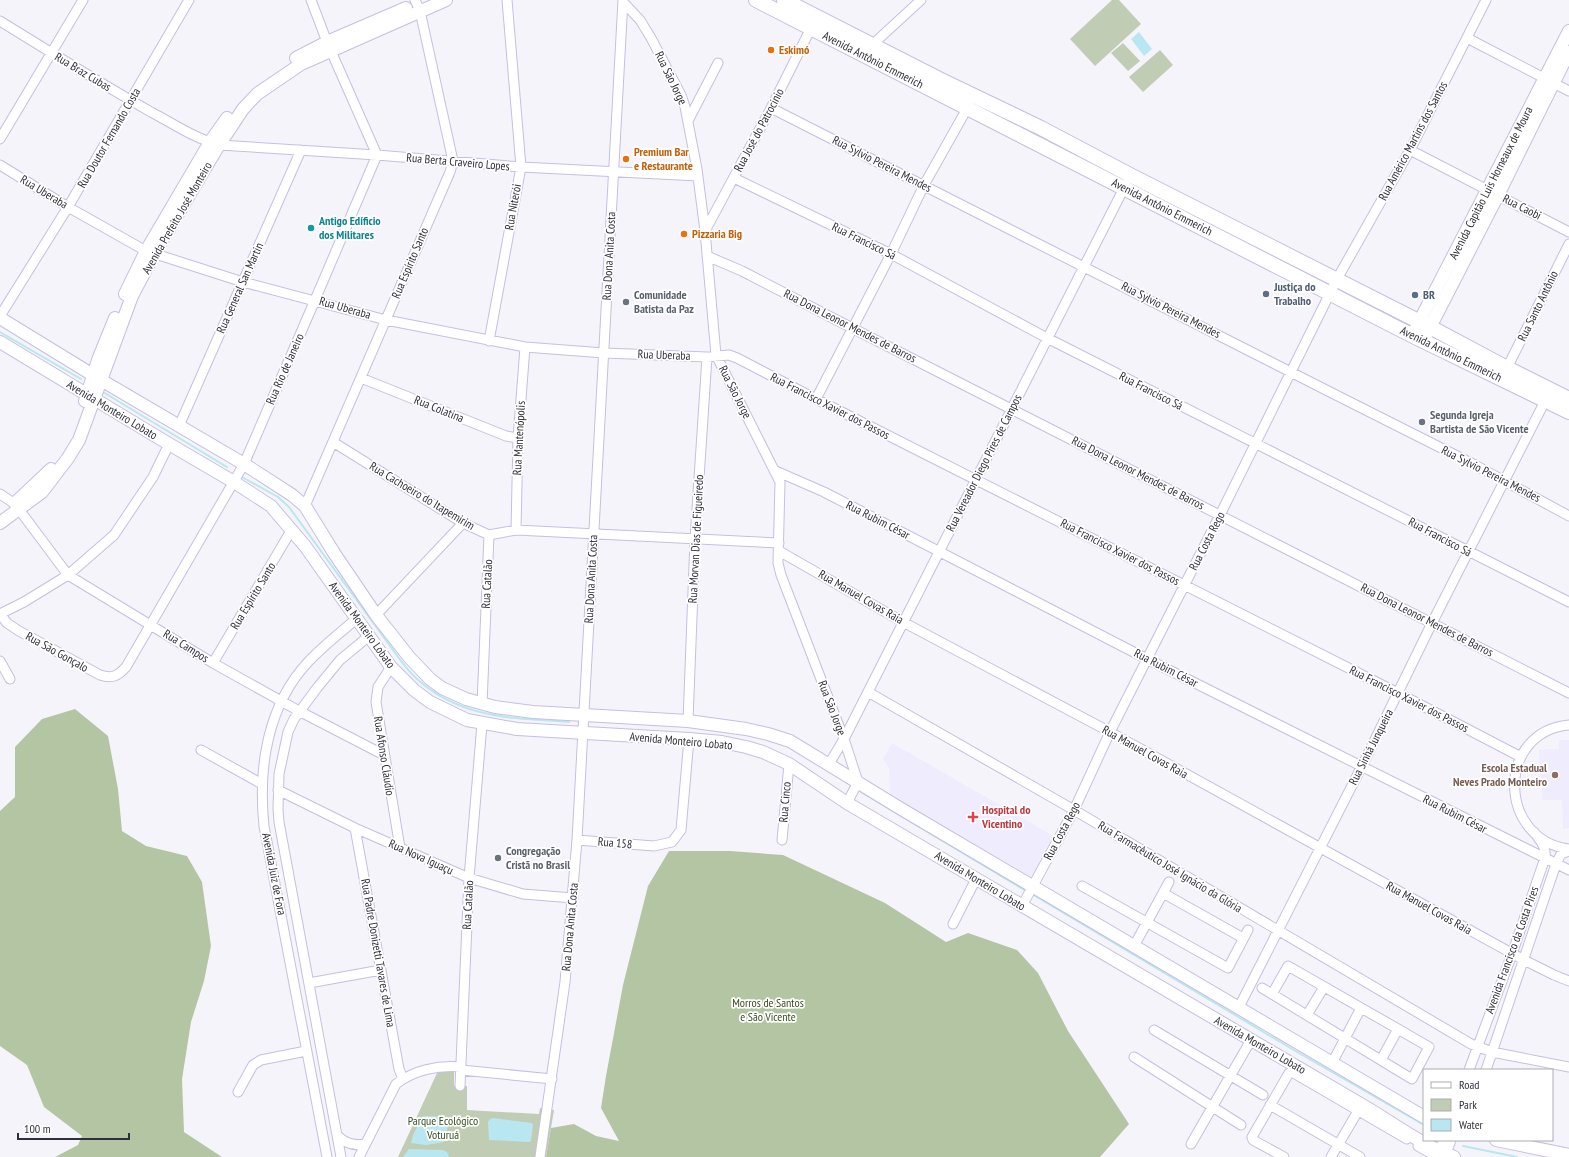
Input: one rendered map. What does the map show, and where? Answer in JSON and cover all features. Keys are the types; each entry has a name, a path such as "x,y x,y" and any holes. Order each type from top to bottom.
{"main road":[{"name":"Avenida Antônio Emmerich","path":"756,0 811,28 972,102 1040,128 1569,399"},
{"name":"Avenida Antônio Emmerich","path":"784,0 872,45 972,102 1034,141 1418,338 1569,412"},
{"path":"1034,141 1040,128"}],"street":[{"path":"0,139 83,0"},
{"name":"Rua Doutor Fernando Costa","path":"0,317 68,207 189,0"},
{"path":"311,0 377,155"},
{"name":"Avenida Prefeito José Monteiro","path":"0,523 17,507 45,476 57,461 73,435 94,387 98,360 128,285 150,252 214,144 250,89 265,77 294,59 330,46 419,4 446,0"},
{"name":"Rua Niterói","path":"489,341 521,167 507,0"},
{"path":"872,45 920,0"},
{"name":"Rua Américo Martins dos Santos","path":"1336,279 1410,150 1486,0"},
{"name":"Rua São Jorge","path":"623,1 640,20 681,95 688,121 698,176 705,231 716,355 776,471 780,482 778,563 787,592 844,739 857,783"},
{"name":"Rua Dona Anita Costa","path":"540,1157 565,982 573,898 623,1"},
{"path":"419,4 453,161"},
{"name":"Rua Braz Cubas","path":"0,21 131,101 188,133 214,144"},
{"name":"Rua José do Patrocinio","path":"705,231 771,108 811,28"},
{"name":"Avenida Capitão Luis Horneaux de Moura","path":"1418,338 1549,81 1569,31"},
{"path":"1467,38 1569,91"},
{"name":"Avenida Capitão Luis Horneaux de Moura","path":"1549,81 1569,52"},
{"path":"688,121 718,63"},
{"path":"816,399 891,254 924,185 972,102"},
{"name":"Rua Sylvio Pereira Mendes","path":"771,108 1505,480 1569,516"},
{"name":"Rua Berta Craveiro Lopes","path":"214,144 377,155 521,167 698,176"},
{"name":"Rua General San Martin","path":"179,426 301,150"},
{"name":"Rua Caobi","path":"1410,150 1569,232"},
{"name":"Rua Rio de Janeiro","path":"120,674 126,667 243,466 316,300 377,155"},
{"name":"Rua Espírito Santo","path":"305,506 450,172 453,161"},
{"name":"Rua Uberaba","path":"0,165 68,207 150,252 243,282 316,300 386,320 525,347 604,353 706,357 716,355"},
{"name":"Rua Vereador Diego Pires de Campos","path":"829,764 844,739 904,622 1130,175"},
{"name":"Rua Francisco Sá","path":"734,178 891,254 1047,338 1569,602"},
{"name":"Rua Santo Antônio","path":"1507,368 1569,244"},
{"name":"Rua Dona Leonor Mendes de Barros","path":"707,256 742,271 1569,693"},
{"name":"Rua Costa Rego","path":"1023,904 1074,810 1110,732 1292,372 1336,279"},
{"name":"Avenida Monteiro Lobato","path":"0,317 169,444 235,480 271,506 306,546 391,667 414,690 430,702 467,720 517,730 583,732 689,739 722,742 763,752 788,764 976,879 1023,904 1443,1153"},
{"name":"Avenida Monteiro Lobato","path":"0,342 179,426 292,495 305,506 334,553 376,615 409,657 430,679 442,688 482,704 533,712 688,721 746,729 790,741 1031,889 1134,946 1332,1063 1418,1108"},
{"name":"Rua Mantenópolis","path":"516,530 518,438 525,347"},
{"name":"Rua Francisco Xavier dos Passos","path":"716,355 729,355 737,358 1398,693 1521,757"},
{"name":"Rua Morvan Dias de Figueiredo","path":"688,721 695,539 706,357"},
{"name":"Rua Colatina","path":"361,378 506,436 518,438"},
{"name":"Rua Sinhá Junqueira","path":"1239,1007 1545,401"},
{"name":"Rua Cachoeiro do Itapemirim","path":"333,442 463,523 489,535"},
{"path":"0,614 24,602 68,575 114,535 153,477 169,444"},
{"name":"Rua Rubim César","path":"776,471 824,492 1147,659 1569,870"},
{"name":"Rua Campos","path":"0,494 17,507 68,575 213,663 299,711 384,755"},
{"name":"Avenida Prefeito José Monteiro","path":"0,514 17,507"},
{"path":"376,615 463,523"},
{"name":"Rua Espírito Santo","path":"213,663 292,530"},
{"path":"489,535 516,530 695,539 779,547"},
{"name":"Rua Catalão","path":"482,704 489,535"},
{"name":"Rua Manuel Covas Raia","path":"779,547 904,622 1110,732 1512,954 1569,981"},
{"name":"Rua São Gonçalo","path":"0,614 6,623 19,631 100,675 108,678 120,674"},
{"name":"Avenida Juiz de Fora","path":"327,1157 264,826 262,784 268,740 272,725 282,701 297,676 307,663 356,619"},
{"name":"Avenida Juiz de Fora","path":"341,1157 279,822 278,790 281,759 288,732 294,718 340,660 369,636"},
{"path":"0,661 10,679"},
{"name":"Rua Afonso Cláudio","path":"391,667 378,687 376,702 400,848"},
{"name":"Rua Farmacêutico José Ignácio da Glória","path":"868,692 1074,810 1277,931 1474,1045 1492,1052 1569,1067"},
{"name":"Rua Catalão","path":"460,1086 468,878 482,724"},
{"path":"1544,858 1546,854 1544,847 1520,813 1514,790 1516,771 1521,757 1529,745 1539,736 1552,728 1569,725"},
{"name":"Rua 158","path":"577,840 654,846 672,842 681,830 689,739"},
{"path":"201,750 262,784"},
{"name":"Rua Cinco","path":"782,840 788,764"},
{"path":"848,802 857,783"},
{"name":"Rua Nova Iguaçu","path":"278,790 355,828 468,878 522,894 573,898"},
{"name":"Rua Padre Donizetti Tavares de Lima","path":"355,828 399,1069 403,1078"},
{"path":"1534,832 1545,841 1569,850"},
{"name":"Avenida Francisco da Costa Pires","path":"1486,1069 1556,864 1561,854 1569,850"},
{"name":"Avenida Francisco da Costa Pires","path":"1469,1069 1474,1045 1512,954 1544,858"},
{"path":"953,924 976,879"},
{"path":"1134,946 1169,882"},
{"path":"1082,886 1228,968 1246,934 1163,893"},
{"path":"1262,988 1412,1079 1429,1047 1288,966 1272,994"},
{"path":"309,983 381,970"},
{"path":"1307,1015 1324,987"},
{"path":"1332,1063 1361,1008"},
{"path":"1381,1060 1398,1029"},
{"path":"1154,1030 1263,1095"},
{"path":"1191,1144 1251,1040"},
{"path":"238,1092 253,1065 261,1060 306,1051"},
{"path":"1134,1057 1241,1125"},
{"path":"359,1157 396,1084 403,1078 434,1067 444,1066 552,1079"},
{"path":"1284,1157 1254,1140 1252,1137 1289,1073 1292,1072 1358,1111 1443,1153 1450,1141"},
{"path":"1270,1106 1360,1157"},
{"path":"1331,1157 1358,1111"},
{"path":"338,1135 342,1140 353,1145 366,1144"},
{"path":"1501,1141 1569,1156"}],"shaded area":[{"name":"Escola Estadual Neves Prado Monteiro","path":"1559,740 1569,740 1569,828 1563,829 1562,800 1542,800 1539,750 1559,749"},
{"name":"Hospital do Vicentino","path":"892,743 1057,838 1033,881 890,795 889,768 883,759"}],"green space":[{"path":"1112,0 1119,0 1141,24 1095,66 1070,39"},
{"path":"1123,43 1140,61 1128,71 1111,53"},
{"path":"1160,50 1173,65 1143,92 1129,77"},
{"path":"75,709 108,736 118,789 122,831 146,846 187,856 202,882 211,946 204,981 191,1022 182,1079 184,1132 222,1157 55,1157 78,1145 82,1136 44,1107 27,1065 0,1046 0,811 15,797 15,747 42,719"},
{"name":"Morros de Santos e São Vicente","path":"669,851 730,851 783,855 885,903 946,942 968,933 1017,950 1038,973 1068,1031 1129,1124 1100,1157 546,1157 551,1128 574,1124 596,1136 619,1141 601,1108 606,1076 623,985 648,886"},
{"name":"Parque Ecológico Voturuá","path":"438,1071 454,1072 454,1086 467,1086 467,1110 539,1114 540,1108 554,1110 546,1157 398,1157"}],"water":[{"path":"1139,32 1152,49 1144,56 1131,39"},
{"path":"423,1116 450,1117 444,1142 426,1145 411,1143 413,1135"},
{"path":"493,1118 532,1123 531,1141 489,1140 488,1122"},
{"path":"409,1149 443,1150 447,1152 449,1157 403,1157"}],"waterway":[{"path":"0,332 81,379"},
{"path":"103,392 227,467"},
{"path":"242,477 278,497 289,507 401,661 415,677 434,692 452,702 489,714 569,722"},
{"path":"861,792 1026,891"},
{"path":"1032,894 1292,1049 1423,1124"},
{"path":"1463,1146 1517,1157"}],"place":[{"name":"Eskimó","path":"771,50"},
{"name":"Premium Bar e Restaurante","path":"626,159"},
{"name":"Antigo Edíficio dos Militares","path":"311,228"},
{"name":"Pizzaria Big","path":"684,234"},
{"name":"Justiça do Trabalho","path":"1266,294"},
{"name":"BR","path":"1415,295"},
{"name":"Comunidade Batista da Paz","path":"626,302"},
{"name":"Segunda Igreja Bartista de São Vicente","path":"1422,422"},
{"name":"Escola Estadual Neves Prado Monteiro","path":"1555,775"},
{"name":"Hospital do Vicentino","path":"973,817"},
{"name":"Congregação Cristã no Brasil","path":"498,858"}]}
